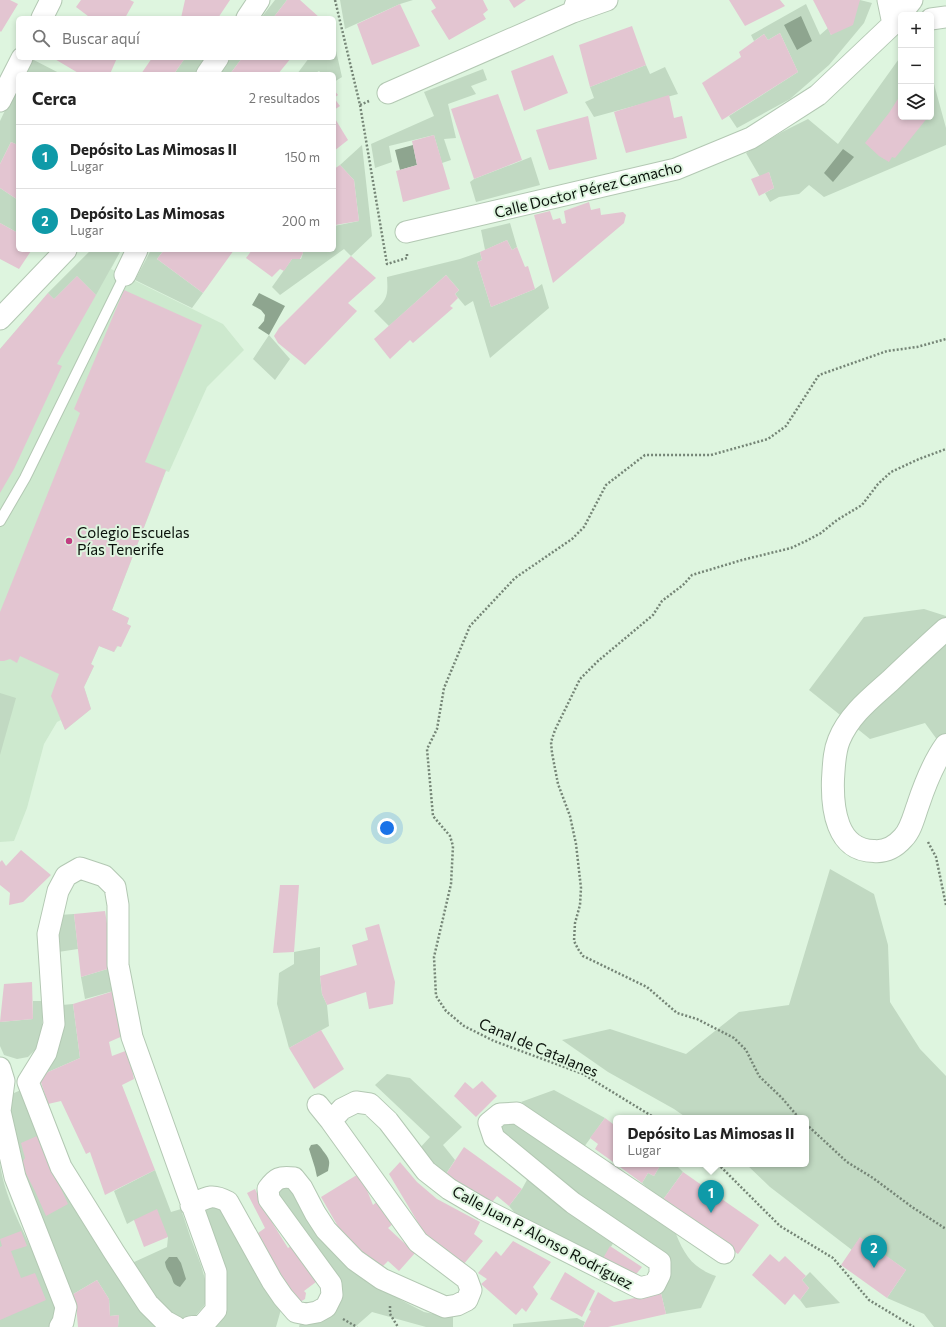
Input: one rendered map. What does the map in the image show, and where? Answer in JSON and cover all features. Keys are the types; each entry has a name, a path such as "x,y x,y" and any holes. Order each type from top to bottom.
{"main road":[{"path":"946,629 852,716 839,740 835,754 833,793 835,813 838,825 850,843 859,849 878,852 896,845 904,838 910,826 928,776 938,755 946,745"}],"street":[{"path":"43,16 51,0"},
{"path":"248,16 260,0"},
{"path":"388,93 575,6 607,0"},
{"path":"888,0 897,23"},
{"name":"Calle Doctor Pérez Camacho","path":"406,232 676,169 751,138 818,95 897,23 912,0"},
{"path":"934,19 946,17"},
{"path":"0,101 21,60"},
{"path":"208,72 217,60"},
{"path":"0,319 64,252"},
{"path":"125,275 136,252"},
{"path":"28,1082 46,1053 54,1024 48,934 58,891 66,876 80,868 104,876 115,887 118,905 118,965 132,1037 216,1272 216,1310 203,1324 190,1327"},
{"path":"28,1082 2,1074 0,1111 15,1178 66,1307 63,1322 60,1327"},
{"path":"28,1082 61,1167 148,1304 165,1321 176,1327"},
{"name":"Calle Juan P. Alonso Rodríguez","path":"331,1121 342,1109 356,1102 370,1104 388,1122 426,1171 449,1189 483,1209 640,1288 655,1284 660,1274 660,1262 573,1203 494,1138 489,1123 500,1114 517,1113 724,1253"},
{"path":"191,1205 205,1197 218,1196 228,1202 272,1281 296,1312 306,1314 317,1312 326,1306 332,1295 331,1284 269,1199 268,1189 273,1182 283,1177 294,1178 302,1188 326,1230 355,1260 382,1279 444,1307 457,1305 467,1300 471,1290 467,1279 418,1242 318,1105"}],"lane":[{"path":"0,521 25,478 125,275"}],"path":[{"path":"335,0 360,104 386,264"},
{"name":"Canal de Catalanes","path":"650,1115 583,1074 494,1041 464,1026 446,1011 436,996 434,957 451,884 453,846 450,836 433,816 427,749 437,729 444,688 470,626 516,578 572,540 584,527 606,485 645,455 711,454 768,439 786,426 819,375 887,351 917,347 946,339"},
{"path":"796,1115 782,1098 759,1076 746,1050 734,1038 697,1019 677,1013 647,987 583,956 578,949 574,941 575,923 580,905 581,888 578,861 570,816 558,784 551,742 561,716 580,679 598,661 653,615 662,601 683,585 692,575 735,562 791,548 806,542 821,533 837,520 862,505 878,484 891,472 902,466 946,449"},
{"path":"910,826 925,836 936,857 946,905"},
{"path":"809,1127 847,1162 873,1178 912,1207 946,1229"},
{"path":"721,1167 780,1226 833,1258 869,1300 914,1327"}],"shaded area":[{"path":"275,0 287,0 275,16 263,16"},
{"path":"340,0 413,0 400,4 345,29"},
{"path":"860,0 872,3 864,23 829,65 790,99 737,128 729,116 798,72 780,33 768,40 764,34 754,41 751,35 806,4 820,35 828,28 831,35"},
{"path":"801,16 812,41 797,50 784,25"},
{"path":"336,51 342,77 336,81 336,72 298,72 308,60 336,60"},
{"path":"29,60 34,60 57,72 23,72"},
{"path":"184,60 206,60 196,72 175,72"},
{"path":"228,60 240,60 232,72 220,72"},
{"path":"898,60 898,120 934,120 934,84 946,128 946,145 824,197 809,185 799,194 779,197 770,202 765,193 774,188 769,172 760,177 746,153 808,119 838,144"},
{"path":"646,65 650,74 665,67 678,94 594,117 585,102 594,98 590,87"},
{"path":"483,69 487,80 471,86 476,94 448,104 456,138 444,139 451,160 442,163 434,135 389,146 392,162 375,168 371,144 434,116 424,92"},
{"path":"16,87 16,144 11,142 0,164 0,121"},
{"path":"362,145 372,236 351,256 344,249 280,295 272,287 292,259 301,259 303,252 336,252 336,226 359,221 354,180 340,165"},
{"path":"413,145 417,165 400,170 395,150"},
{"path":"843,149 854,157 833,182 824,173"},
{"path":"531,157 540,185 476,202 470,182 474,179"},
{"path":"0,188 16,199 16,232 0,223"},
{"path":"510,223 517,247 512,250 507,240 485,250 481,230"},
{"name":"Colegio Escuelas Pías Tenerife","path":"89,252 120,252 111,269 223,324 244,350 207,387 169,472 166,471 112,610 129,618 127,624 131,626 114,652 99,646 91,664 94,666 84,687 91,709 65,730 61,720 57,722 44,744 27,808 14,841 0,842 0,349 48,293"},
{"path":"89,252 120,252 96,295 77,276 54,299 48,293"},
{"path":"150,252 162,252 157,259 203,293 192,308 135,280"},
{"path":"480,252 482,260 477,262 491,307 535,289 542,284 549,308 490,358 473,301 465,306 455,294 459,290 446,275 389,326 374,311 385,300 387,293 387,277 460,259"},
{"path":"259,293 285,306 269,335 258,328 264,321 265,315 261,310 252,305"},
{"path":"269,335 290,359 275,380 253,359"},
{"path":"924,609 946,616 946,752 925,723 870,739 809,690 864,617"},
{"path":"0,693 16,698 0,755"},
{"path":"830,869 874,894 888,945 890,1002 920,1049 946,1076 946,1327 934,1327 924,1314 887,1298 906,1270 860,1238 852,1250 770,1187 749,1167 809,1167 809,1115 683,1115 608,1072 562,1040 610,1029 686,1054 739,1012 789,1005"},
{"path":"74,914 78,949 58,952 57,922 59,915"},
{"path":"320,947 320,976 322,994 327,1005 329,1026 289,1048 277,1004 279,973 294,964 294,952"},
{"path":"114,967 117,990 85,999 81,977"},
{"path":"33,1001 42,1001 42,1038 36,1049 28,1057 17,1059 4,1055 0,1046 0,1022 33,1019"},
{"path":"73,1004 80,1058 39,1076 62,1005"},
{"path":"387,1074 410,1078 462,1127 443,1145 455,1160 444,1177 418,1150 430,1137 375,1085"},
{"path":"21,1090 164,1327 118,1327 119,1315 110,1316 109,1299 97,1280 70,1296 21,1174 8,1103 14,1093"},
{"path":"554,1090 605,1118 584,1147 521,1102"},
{"path":"512,1119 676,1234 683,1249 691,1260 701,1269 716,1276 701,1308 666,1314 658,1287 666,1277 619,1229 497,1135 502,1120"},
{"path":"317,1144 327,1157 329,1163 328,1171 317,1177 309,1149 311,1145"},
{"path":"0,1163 9,1200 36,1258 59,1316 53,1327 0,1327"},
{"path":"659,1167 678,1167 683,1172 662,1201 642,1183 648,1173 654,1176"},
{"path":"155,1170 171,1212 181,1209 201,1265 209,1293 204,1306 196,1315 186,1319 172,1315 156,1297 132,1263 167,1247 168,1237 134,1220 127,1224 114,1191"},
{"path":"528,1178 614,1242 601,1262 526,1226 509,1206 522,1189"},
{"path":"288,1186 366,1275 401,1300 424,1312 444,1316 453,1316 453,1327 426,1327 372,1312 355,1327 299,1327 300,1323 333,1305 280,1207 278,1192"},
{"path":"217,1202 282,1306 276,1327 204,1327 207,1326 204,1211 206,1206"},
{"path":"169,1257 177,1257 181,1263 186,1279 180,1287 174,1283 166,1267 165,1262"},
{"path":"810,1272 840,1303 806,1308 800,1300 809,1288 802,1280"},
{"path":"577,1318 585,1322 583,1327 513,1327 513,1324"}],"building":[{"path":"0,0 10,0 18,4 1,32 0,31"},
{"path":"81,0 130,0 134,2 126,16 88,16 76,7"},
{"path":"185,0 230,0 219,16 181,16"},
{"path":"287,0 300,0 318,16 275,16"},
{"path":"431,0 483,0 488,10 483,14 486,19 449,40 431,11 436,8"},
{"path":"509,0 526,0 514,8"},
{"path":"729,0 780,0 785,6 745,26"},
{"path":"813,0 860,0 853,25 831,35"},
{"path":"400,4 420,46 372,65 357,24"},
{"path":"632,26 646,65 590,87 579,45"},
{"path":"780,33 798,72 722,120 702,83 741,57 739,52 764,34 768,40"},
{"path":"553,55 568,93 524,111 511,71"},
{"path":"56,60 116,60 111,72 77,72"},
{"path":"151,60 184,60 175,72 142,72"},
{"path":"240,60 289,60 280,72 232,72"},
{"path":"498,94 522,160 474,179 451,109"},
{"path":"669,95 674,118 682,116 687,138 626,153 614,112"},
{"path":"898,99 898,120 926,120 895,158 892,157 889,162 879,156 865,143 889,113"},
{"path":"336,101 340,106 336,109"},
{"path":"588,116 597,159 549,170 536,130"},
{"path":"336,120 348,140 336,149"},
{"path":"434,135 450,189 403,202 396,171 417,165 412,141"},
{"path":"11,142 16,144 16,199 0,188 0,164"},
{"path":"340,165 354,180 359,221 336,225 336,168"},
{"path":"769,172 774,188 759,196 751,179"},
{"path":"589,202 591,210 600,208 601,215 623,212 626,215 624,223 553,283 534,215 550,211 553,220 560,218 562,224 566,223 564,211"},
{"path":"0,223 16,232 16,252 30,252 19,269 0,259"},
{"path":"507,240 512,250 517,247 525,267 528,266 535,289 491,307 477,262 482,260 480,252"},
{"path":"162,252 233,252 203,293 157,259"},
{"path":"250,252 303,253 300,259 292,259 284,271 280,269 272,277 246,258"},
{"path":"351,256 376,278 348,303 357,311 305,365 278,343 274,336 279,328"},
{"path":"446,275 459,290 455,294 458,298 450,306 453,308 413,343 410,340 390,359 374,339"},
{"path":"77,276 96,295 57,364 62,366 14,469 0,493 0,349 48,293 54,299"},
{"path":"124,290 202,325 145,462 166,470 112,610 129,618 127,624 131,626 121,647 117,646 114,652 99,646 91,664 94,666 84,687 91,709 65,730 51,696 59,674 20,656 17,663 10,659 0,661 0,612 80,413 74,409"},
{"path":"21,850 51,875 23,902 9,905 10,893 0,885 0,862 2,860 6,866"},
{"path":"280,885 299,885 294,952 273,953"},
{"path":"105,911 114,967 81,977 74,914"},
{"path":"379,924 395,982 393,1004 369,1009 366,992 327,1005 322,994 320,976 357,965 352,945 368,940 365,928"},
{"path":"32,982 33,1019 0,1022 4,984"},
{"path":"117,990 125,1035 109,1042 112,1056 128,1050 134,1079 122,1085 155,1170 105,1195 90,1152 86,1154 61,1101 48,1104 39,1076 80,1058 73,1004"},
{"path":"321,1030 344,1069 314,1089 289,1048"},
{"path":"482,1081 497,1096 476,1117 454,1096 465,1082 473,1089"},
{"path":"605,1118 613,1124 613,1162 595,1149 598,1144 590,1138"},
{"path":"37,1136 68,1204 46,1216 21,1164 25,1158 21,1143"},
{"path":"464,1147 522,1189 509,1206 497,1196 489,1206 444,1177"},
{"path":"400,1162 417,1182 437,1199 480,1222 474,1234 483,1241 463,1265 429,1241 389,1174"},
{"path":"620,1167 659,1167 654,1176 648,1173 642,1183"},
{"path":"683,1172 759,1225 738,1254 662,1201"},
{"path":"360,1173 373,1205 378,1201 395,1222 388,1228 415,1253 399,1271 388,1261 375,1274 340,1230 321,1197"},
{"path":"255,1189 265,1211 288,1248 291,1246 316,1282 304,1291 306,1293 305,1299 300,1302 296,1300 254,1236 265,1228 247,1193"},
{"path":"157,1209 168,1237 144,1247 134,1220"},
{"path":"21,1231 27,1246 11,1251 21,1278 35,1273 46,1300 0,1320 0,1247 2,1246 0,1239"},
{"path":"860,1237 906,1270 887,1298 841,1265"},
{"path":"513,1241 551,1262 533,1287 538,1294 526,1312 522,1308 516,1315 481,1284 487,1279 478,1273 496,1251 501,1256"},
{"path":"610,1246 642,1267 633,1278 601,1262"},
{"path":"770,1254 779,1262 785,1256 806,1276 802,1280 809,1288 800,1300 794,1294 785,1305 752,1275"},
{"path":"565,1272 595,1291 582,1317 550,1299"},
{"path":"97,1280 109,1299 110,1316 119,1315 118,1327 78,1327 76,1303 70,1296"},
{"path":"598,1292 614,1302 661,1293 666,1314 608,1327 583,1327"}],"place":[{"name":"Colegio Escuelas Pías Tenerife","path":"69,541"},
{"name":"Depósito Las Mimosas II","path":"711,1213"},
{"name":"Depósito Las Mimosas","path":"874,1268"}]}
